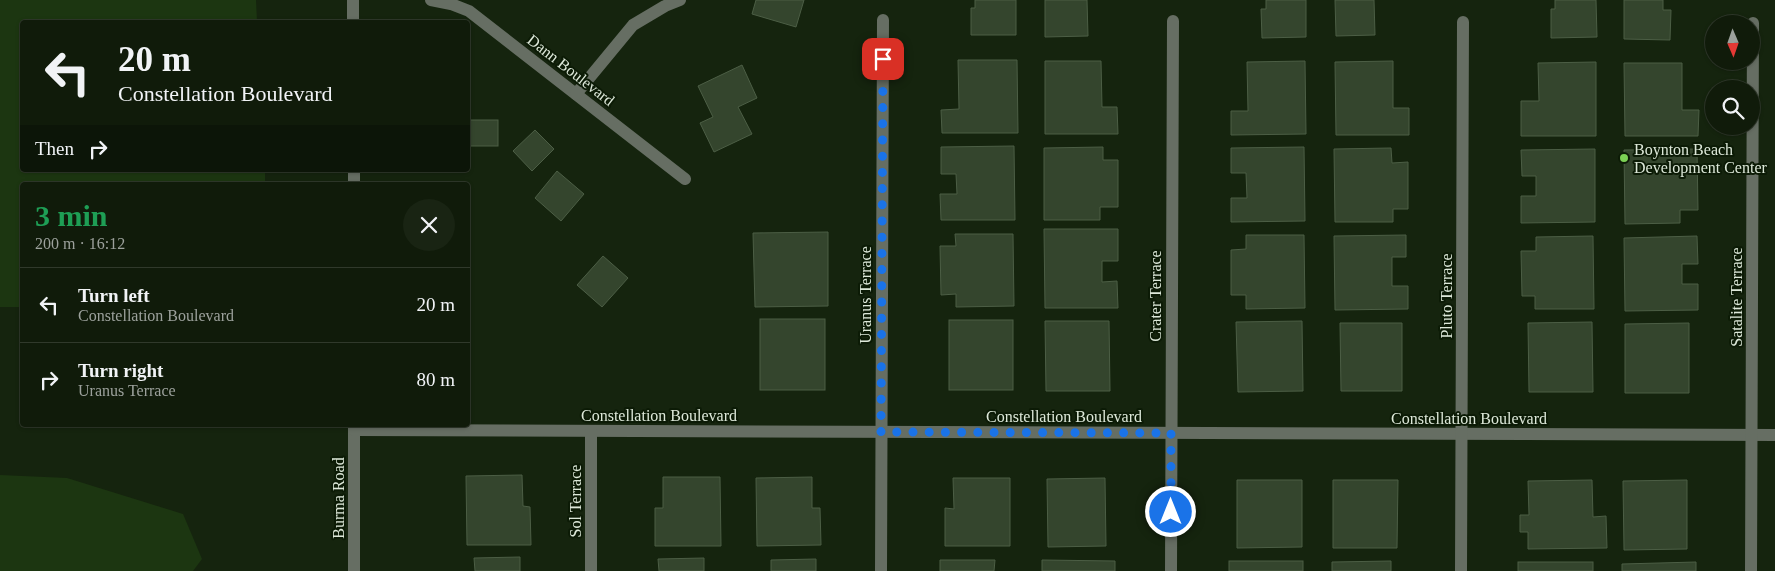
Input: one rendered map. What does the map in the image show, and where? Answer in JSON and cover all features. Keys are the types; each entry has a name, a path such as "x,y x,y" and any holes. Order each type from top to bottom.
{"street":[{"path":"353,0 354,20"},
{"name":"Dann Boulevard","path":"431,0 451,4 469,11 685,179"},
{"path":"576,94 633,25 665,6 680,0"},
{"name":"Uranus Terrace","path":"881,571 883,20"},
{"name":"Crater Terrace","path":"1171,571 1173,21"},
{"name":"Pluto Terrace","path":"1461,571 1463,22"},
{"name":"Satalite Terrace","path":"1751,571 1753,70"},
{"name":"Constellation Boulevard","path":"354,428 591,431 1775,436"},
{"name":"Burma Road","path":"354,428 354,571"},
{"name":"Sol Terrace","path":"591,431 591,571"}],"green space":[{"path":"0,0 256,0 257,20 20,20 20,172 265,172 265,182 20,182 20,307 0,307"},
{"path":"0,475 67,478 183,514 202,559 193,571 0,571"}],"building":[{"path":"756,0 804,0 796,27 752,14"},
{"path":"975,0 1016,0 1016,35 971,35 971,8 975,8"},
{"path":"1045,0 1087,0 1088,36 1045,37"},
{"path":"1266,0 1306,0 1306,37 1262,38 1261,9 1266,9"},
{"path":"1335,0 1374,0 1375,35 1336,36"},
{"path":"1555,0 1596,0 1597,37 1551,38 1551,9 1555,9"},
{"path":"1624,0 1663,0 1663,10 1671,10 1670,40 1624,39"},
{"path":"958,60 1017,60 1018,133 942,133 941,110 959,109"},
{"path":"1045,61 1101,61 1102,107 1117,107 1118,134 1045,134"},
{"path":"1305,61 1306,134 1231,135 1231,111 1248,111 1247,62"},
{"path":"1393,61 1393,108 1409,108 1409,135 1336,135 1335,62"},
{"path":"1596,62 1596,136 1521,136 1521,101 1539,101 1538,63"},
{"path":"1624,63 1682,63 1682,110 1699,110 1698,136 1625,136"},
{"path":"742,65 757,98 738,107 752,134 714,152 700,123 713,117 698,86"},
{"path":"470,120 498,120 498,146 470,146"},
{"path":"535,130 554,149 532,171 513,151"},
{"path":"1014,146 1015,220 941,220 940,194 957,194 956,174 941,174 941,147"},
{"path":"1103,147 1103,160 1118,160 1118,207 1100,207 1100,220 1044,220 1044,148"},
{"path":"1304,147 1305,221 1231,222 1231,198 1247,198 1246,173 1231,173 1231,148"},
{"path":"1391,148 1392,163 1408,162 1408,209 1393,209 1393,222 1335,222 1334,149"},
{"path":"1595,149 1595,222 1521,223 1521,196 1536,196 1536,176 1522,176 1521,150"},
{"path":"1697,149 1698,210 1680,210 1680,223 1625,224 1624,150"},
{"path":"557,171 584,194 561,221 535,198"},
{"path":"1044,229 1118,229 1118,261 1102,261 1102,282 1117,281 1118,308 1045,308"},
{"path":"828,232 828,306 755,307 753,233"},
{"path":"955,234 1013,234 1014,306 956,307 956,294 941,295 940,246 956,246"},
{"path":"1246,235 1304,235 1305,308 1246,309 1246,295 1231,295 1231,250 1246,249"},
{"path":"1406,235 1406,257 1392,257 1392,286 1408,286 1408,309 1335,310 1334,236"},
{"path":"1593,236 1594,309 1535,309 1535,296 1522,296 1521,251 1536,251 1536,237"},
{"path":"1697,236 1698,264 1682,264 1682,284 1698,284 1698,310 1625,311 1624,238"},
{"path":"603,256 628,278 602,307 577,285"},
{"path":"760,319 825,319 825,390 760,390"},
{"path":"949,320 1013,320 1013,390 949,390"},
{"path":"1045,321 1109,321 1110,391 1046,391"},
{"path":"1302,321 1303,391 1238,392 1236,322"},
{"path":"1592,322 1593,392 1529,392 1528,323"},
{"path":"1340,323 1402,323 1402,391 1341,391"},
{"path":"1689,323 1689,393 1625,393 1625,324"},
{"path":"522,475 523,506 530,507 531,545 467,545 466,476"},
{"path":"663,477 720,477 721,546 655,546 655,508 663,508"},
{"path":"812,477 812,508 820,508 821,545 757,546 756,478"},
{"path":"953,478 1010,478 1010,546 945,546 945,508 954,509"},
{"path":"1105,478 1106,546 1048,547 1047,479"},
{"path":"1237,480 1302,480 1302,547 1237,548"},
{"path":"1333,480 1398,480 1397,548 1333,548"},
{"path":"1592,480 1593,517 1606,516 1607,548 1528,549 1528,532 1520,532 1520,515 1529,515 1528,481"},
{"path":"1687,480 1687,549 1624,550 1623,481"},
{"path":"520,557 520,571 475,571 474,558"},
{"path":"704,558 704,571 659,571 658,559"},
{"path":"816,559 816,571 771,571 771,560"},
{"path":"940,560 995,560 994,571 940,571"},
{"path":"1042,560 1115,561 1115,571 1042,571"},
{"path":"1229,561 1303,561 1303,571 1229,571"},
{"path":"1391,561 1391,571 1332,571 1332,562"},
{"path":"1518,562 1593,562 1593,571 1518,571"},
{"path":"1696,562 1696,571 1622,571 1622,564"}],"place":[{"name":"Boynton Beach Development Center","path":"1624,158"}],"route":[{"path":"883,59 881,432 1171,433 1171,512"}]}
